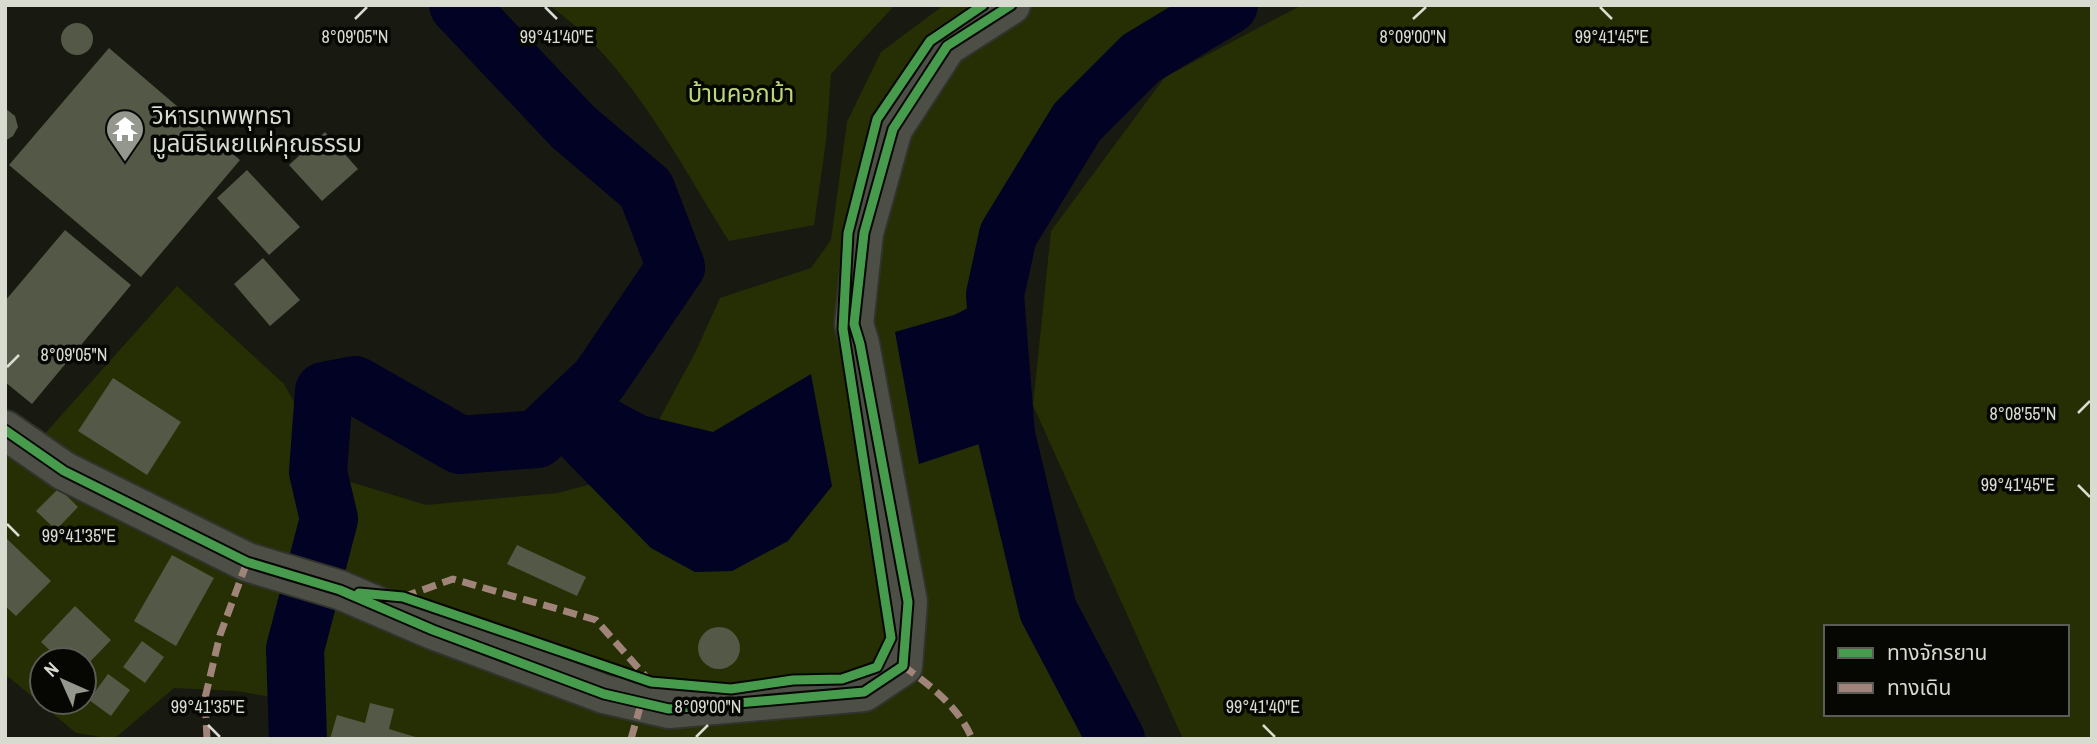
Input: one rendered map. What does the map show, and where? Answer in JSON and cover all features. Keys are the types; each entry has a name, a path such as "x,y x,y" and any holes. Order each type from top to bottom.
{"street":[{"path":"5,430 64,471 247,562 340,590 433,630 604,694 669,709 864,692 902,666 908,602 854,324 864,233 893,129 947,47 1011,5"}],"green space":[{"name":"บ้านคอกม้า","path":"548,5 895,5 831,74 826,141 814,225 729,241 671,146 627,82 576,27"},
{"path":"944,5 1229,5 1141,58 1077,122 1008,235 995,295 1006,435 1048,610 1116,739 298,739 296,701 236,691 174,688 114,739 76,733 56,716 98,716 98,646 28,646 28,693 5,674 5,430 32,448 177,286 284,384 302,416 318,472 426,505 558,493 610,479 648,440 695,353 720,298 811,268 831,240 847,122 881,52"},
{"path":"1302,5 2092,5 2092,739 1183,739 1033,405 1051,231 1165,77"}],"water":[{"path":"995,295 1006,435 919,464 895,332 954,315"},
{"path":"811,374 832,486 788,541 732,571 695,572 651,548 559,454 537,439 592,387 646,416 713,432"}],"building":[{"path":"77,23 89,27 93,39 89,51 77,55 65,51 61,39 65,27"},
{"name":"วิหารเทพพุทธา มูลนิธิเผยแผ่คุณธรรม","path":"109,48 240,160 141,277 9,165"},
{"path":"5,108 15,116 18,127 13,136 5,141"},
{"path":"325,132 358,169 322,201 289,165"},
{"path":"247,170 300,227 269,255 217,198"},
{"path":"65,230 131,285 32,404 5,382 5,301"},
{"path":"263,258 300,300 270,326 234,284"},
{"path":"113,378 181,422 147,475 78,431"},
{"path":"59,488 78,507 56,530 36,511"},
{"path":"5,537 51,581 16,616 5,606"},
{"path":"517,545 586,577 577,596 507,564"},
{"path":"172,555 214,578 176,646 134,621"},
{"path":"75,606 111,640 98,653 98,646 45,646 41,642"},
{"path":"719,627 734,633 740,648 734,663 719,669 704,663 698,648 704,633"},
{"path":"142,641 164,657 145,683 123,667"},
{"path":"108,674 130,690 111,716 98,707 98,688"},
{"path":"370,703 394,709 389,729 422,739 330,739 337,715 365,723"}],"waterway":[{"path":"298,739 295,649 329,519 318,472 324,391 355,385 460,445 537,439 599,380 676,267 646,189 573,127 458,5"},
{"path":"1116,739 1048,610 1006,435 995,295 1008,235 1077,122 1141,58 1229,5"}],"marked path":[{"path":"207,739 205,698 220,635 247,562"},
{"path":"403,597 453,579 596,620 647,678"},
{"path":"903,666 952,707 972,739"},
{"path":"631,739 641,704"}],"cycle path":[{"path":"359,593 403,597 651,682 731,689 793,680 842,679 877,667 891,638 843,329 848,233 877,119 930,41 983,5"},
{"path":"5,430 64,471 247,562 340,590 433,630 604,694 669,709 864,692 903,666 908,602 854,324 864,233 893,129 947,46 1011,5"}],"place":[{"name":"วิหารเทพพุทธา มูลนิธิเผยแผ่คุณธรรม","path":"125,163"}]}
